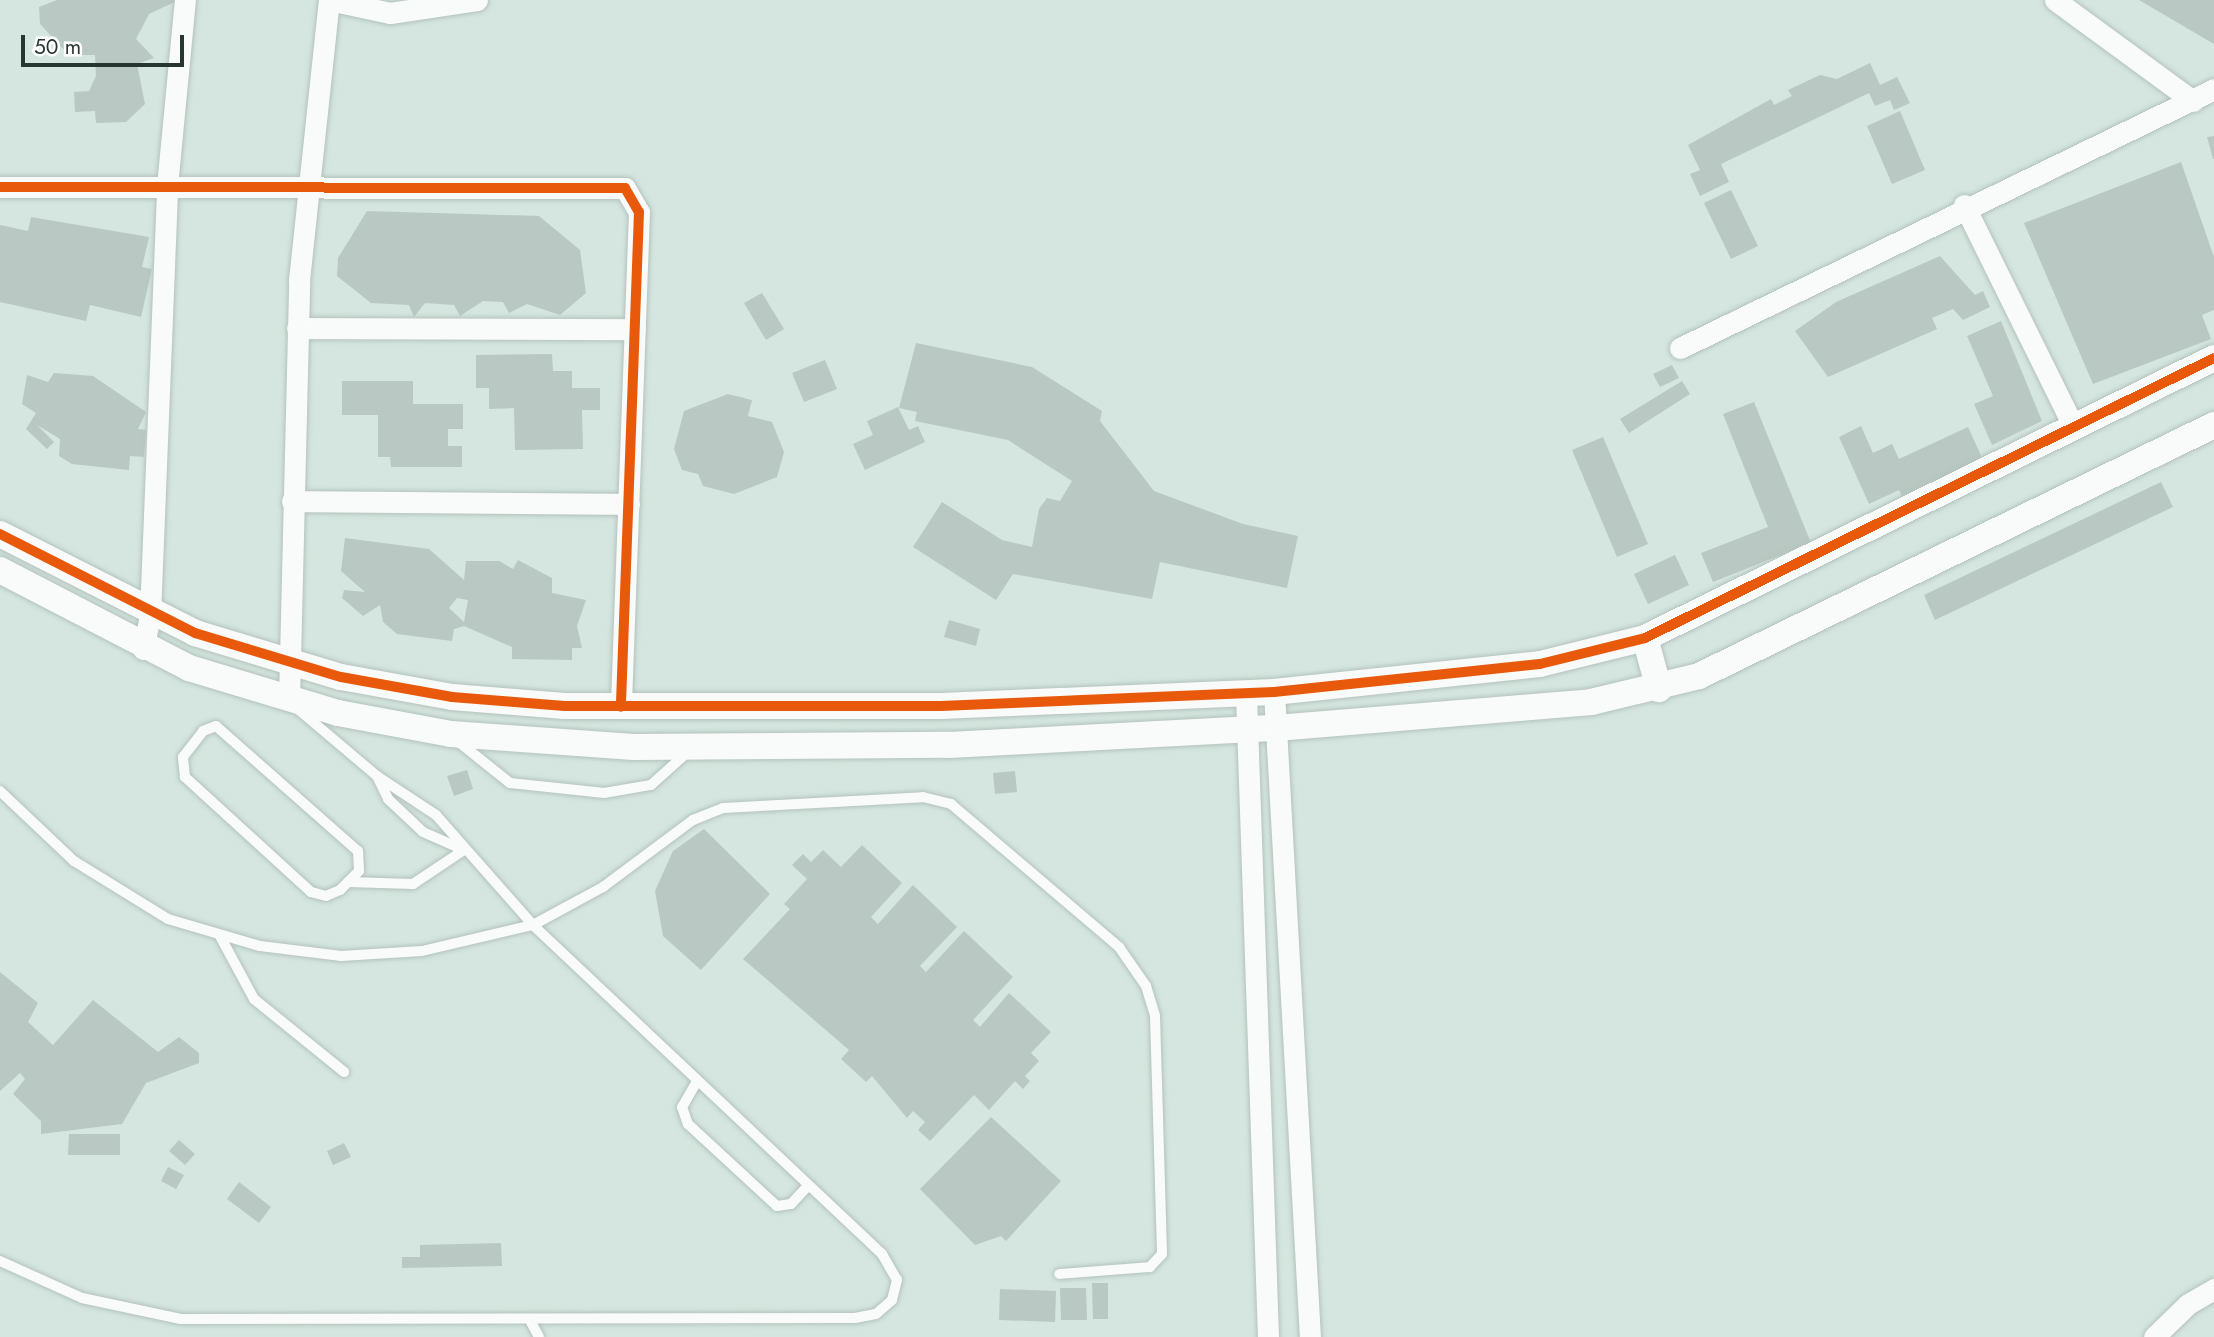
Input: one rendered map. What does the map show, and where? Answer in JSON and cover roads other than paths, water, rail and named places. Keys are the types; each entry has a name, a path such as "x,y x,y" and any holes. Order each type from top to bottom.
{"street":[{"path":"143,649 150,615 167,186 186,0"},
{"path":"289,699 287,664 297,328 329,0 390,13 477,0"},
{"path":"2055,0 2193,101"},
{"path":"1680,348 1964,205 2214,89"},
{"path":"0,187 625,188 639,212 621,707"},
{"path":"1964,205 2074,428"},
{"path":"297,328 635,329"},
{"path":"0,534 150,615 287,664 452,697 621,707 941,706 1274,692 1540,664 1645,638 2214,358"},
{"path":"0,570 143,649 289,699 451,734 572,745 949,745 1277,729 1566,704 1659,689 1731,662 2214,425"},
{"path":"292,501 629,504"},
{"path":"1645,638 1659,689"},
{"path":"1274,692 1310,1337"},
{"path":"1246,694 1268,1337"},
{"path":"2154,1337 2188,1304 2214,1289"}],"lane":[{"path":"0,1261 82,1298 181,1320 531,1322 876,1314 892,1300 894,1270 533,925 408,791 377,776 308,723 289,699"},
{"path":"348,882 360,866 358,851 227,731 216,726 203,731 181,762 185,777 311,892 333,895 348,882 414,884 464,850"},
{"path":"451,734 510,783 604,793 651,785 695,746"},
{"path":"377,776 388,799 423,832 464,850"},
{"path":"0,791 118,893 220,936 300,953 382,955 533,925 603,887 693,820 723,808 923,797 963,812 1119,947 1142,979 1155,1016 1163,1254 1150,1267 1059,1274"},
{"path":"220,936 254,999 344,1072"},
{"path":"696,1083 682,1107 688,1125 777,1206 791,1204 808,1186"},
{"path":"531,1322 539,1337"}]}
